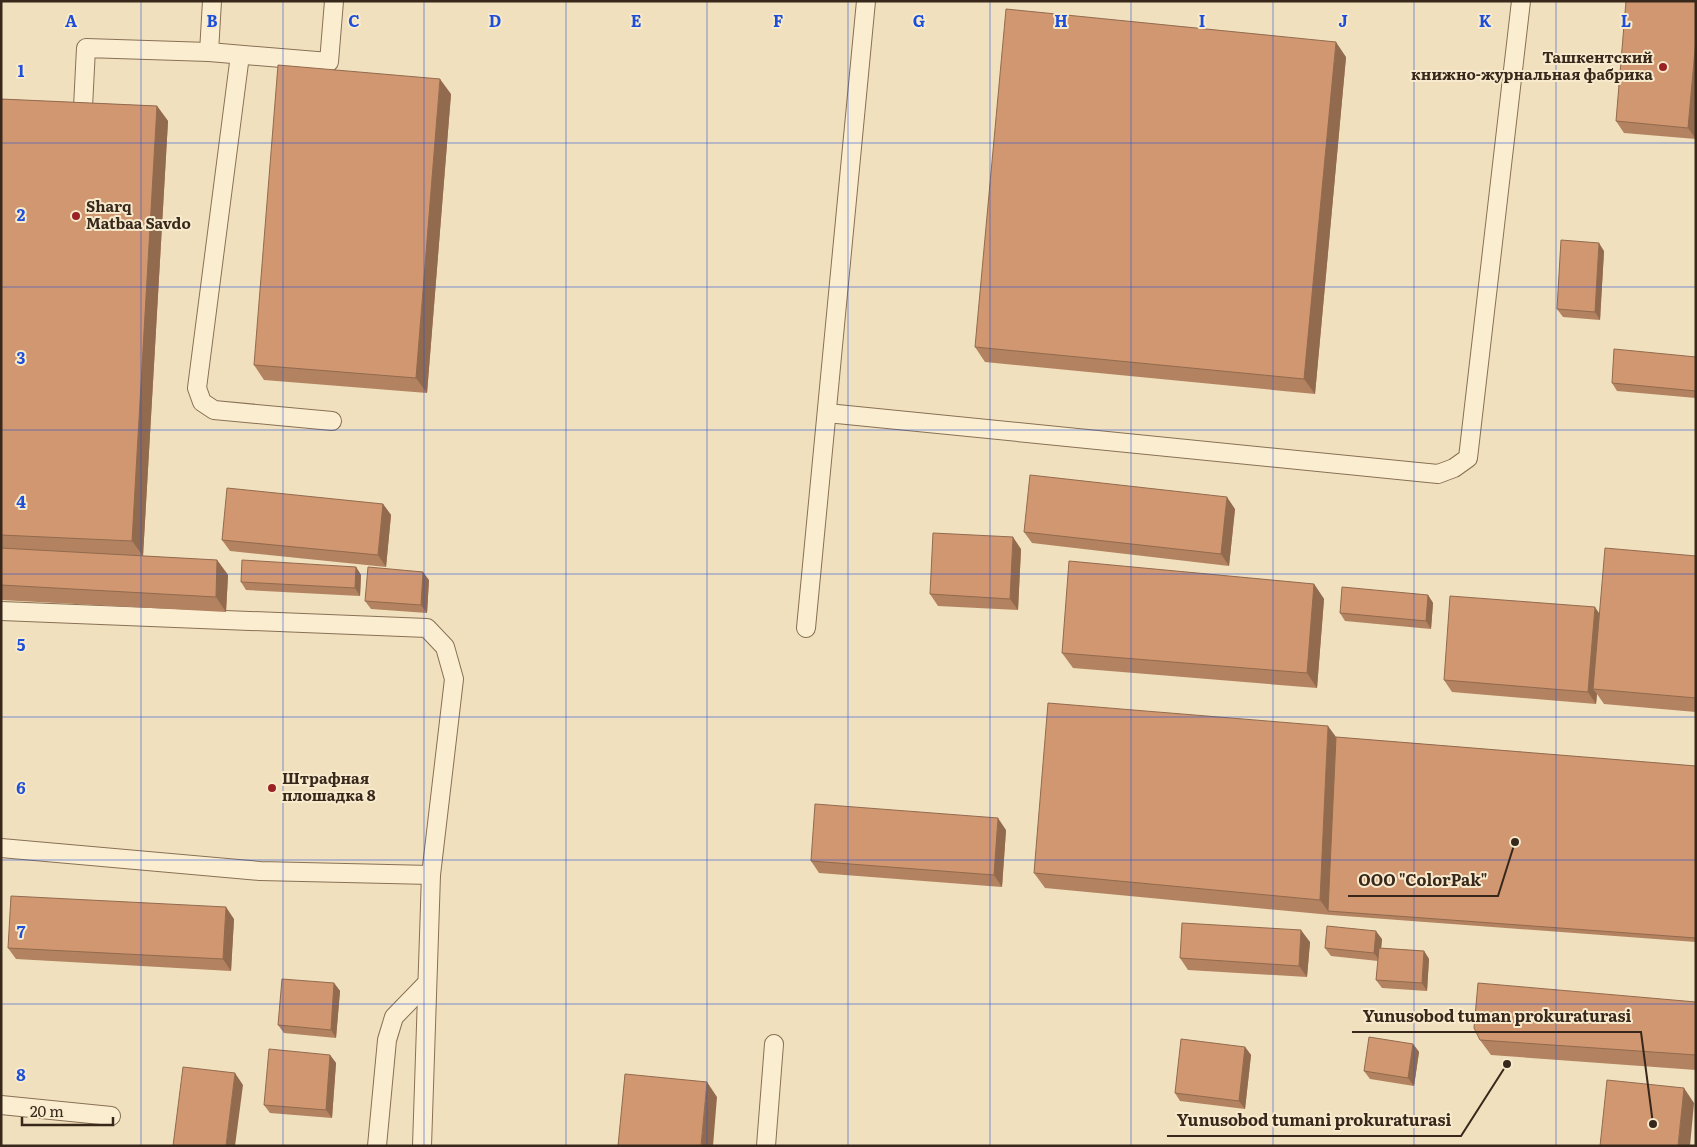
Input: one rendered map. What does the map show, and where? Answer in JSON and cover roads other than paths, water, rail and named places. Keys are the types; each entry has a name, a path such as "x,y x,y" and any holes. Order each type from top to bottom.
{"lane":[{"path":"208,52 212,1"},
{"path":"80,147 86,48 208,52 330,62 334,1"},
{"path":"806,628 866,1"},
{"path":"826,413 1438,474 1454,468 1468,458 1522,1"},
{"path":"240,55 197,388 202,402 214,410 332,421"},
{"path":"1,611 427,628 445,647 454,679 432,875 422,1146"},
{"path":"1,848 260,871 432,875"},
{"path":"377,1146 387,1040 394,1017 428,983"},
{"path":"766,1146 774,1044"},
{"path":"1,1105 111,1116"}],"place":[{"name":"Ташкентский книжно-журнальная фабрика","path":"1663,67"},
{"name":"Sharq Matbaa Savdo","path":"76,216"},
{"name":"Штрафная плошадка 8","path":"272,788"},
{"name":"OOO \"ColorPak\"","path":"1515,842"},
{"name":"Yunusobod tumani prokuraturasi","path":"1507,1064"},
{"name":"Yunusobod tuman prokuraturasi","path":"1653,1124"}]}
